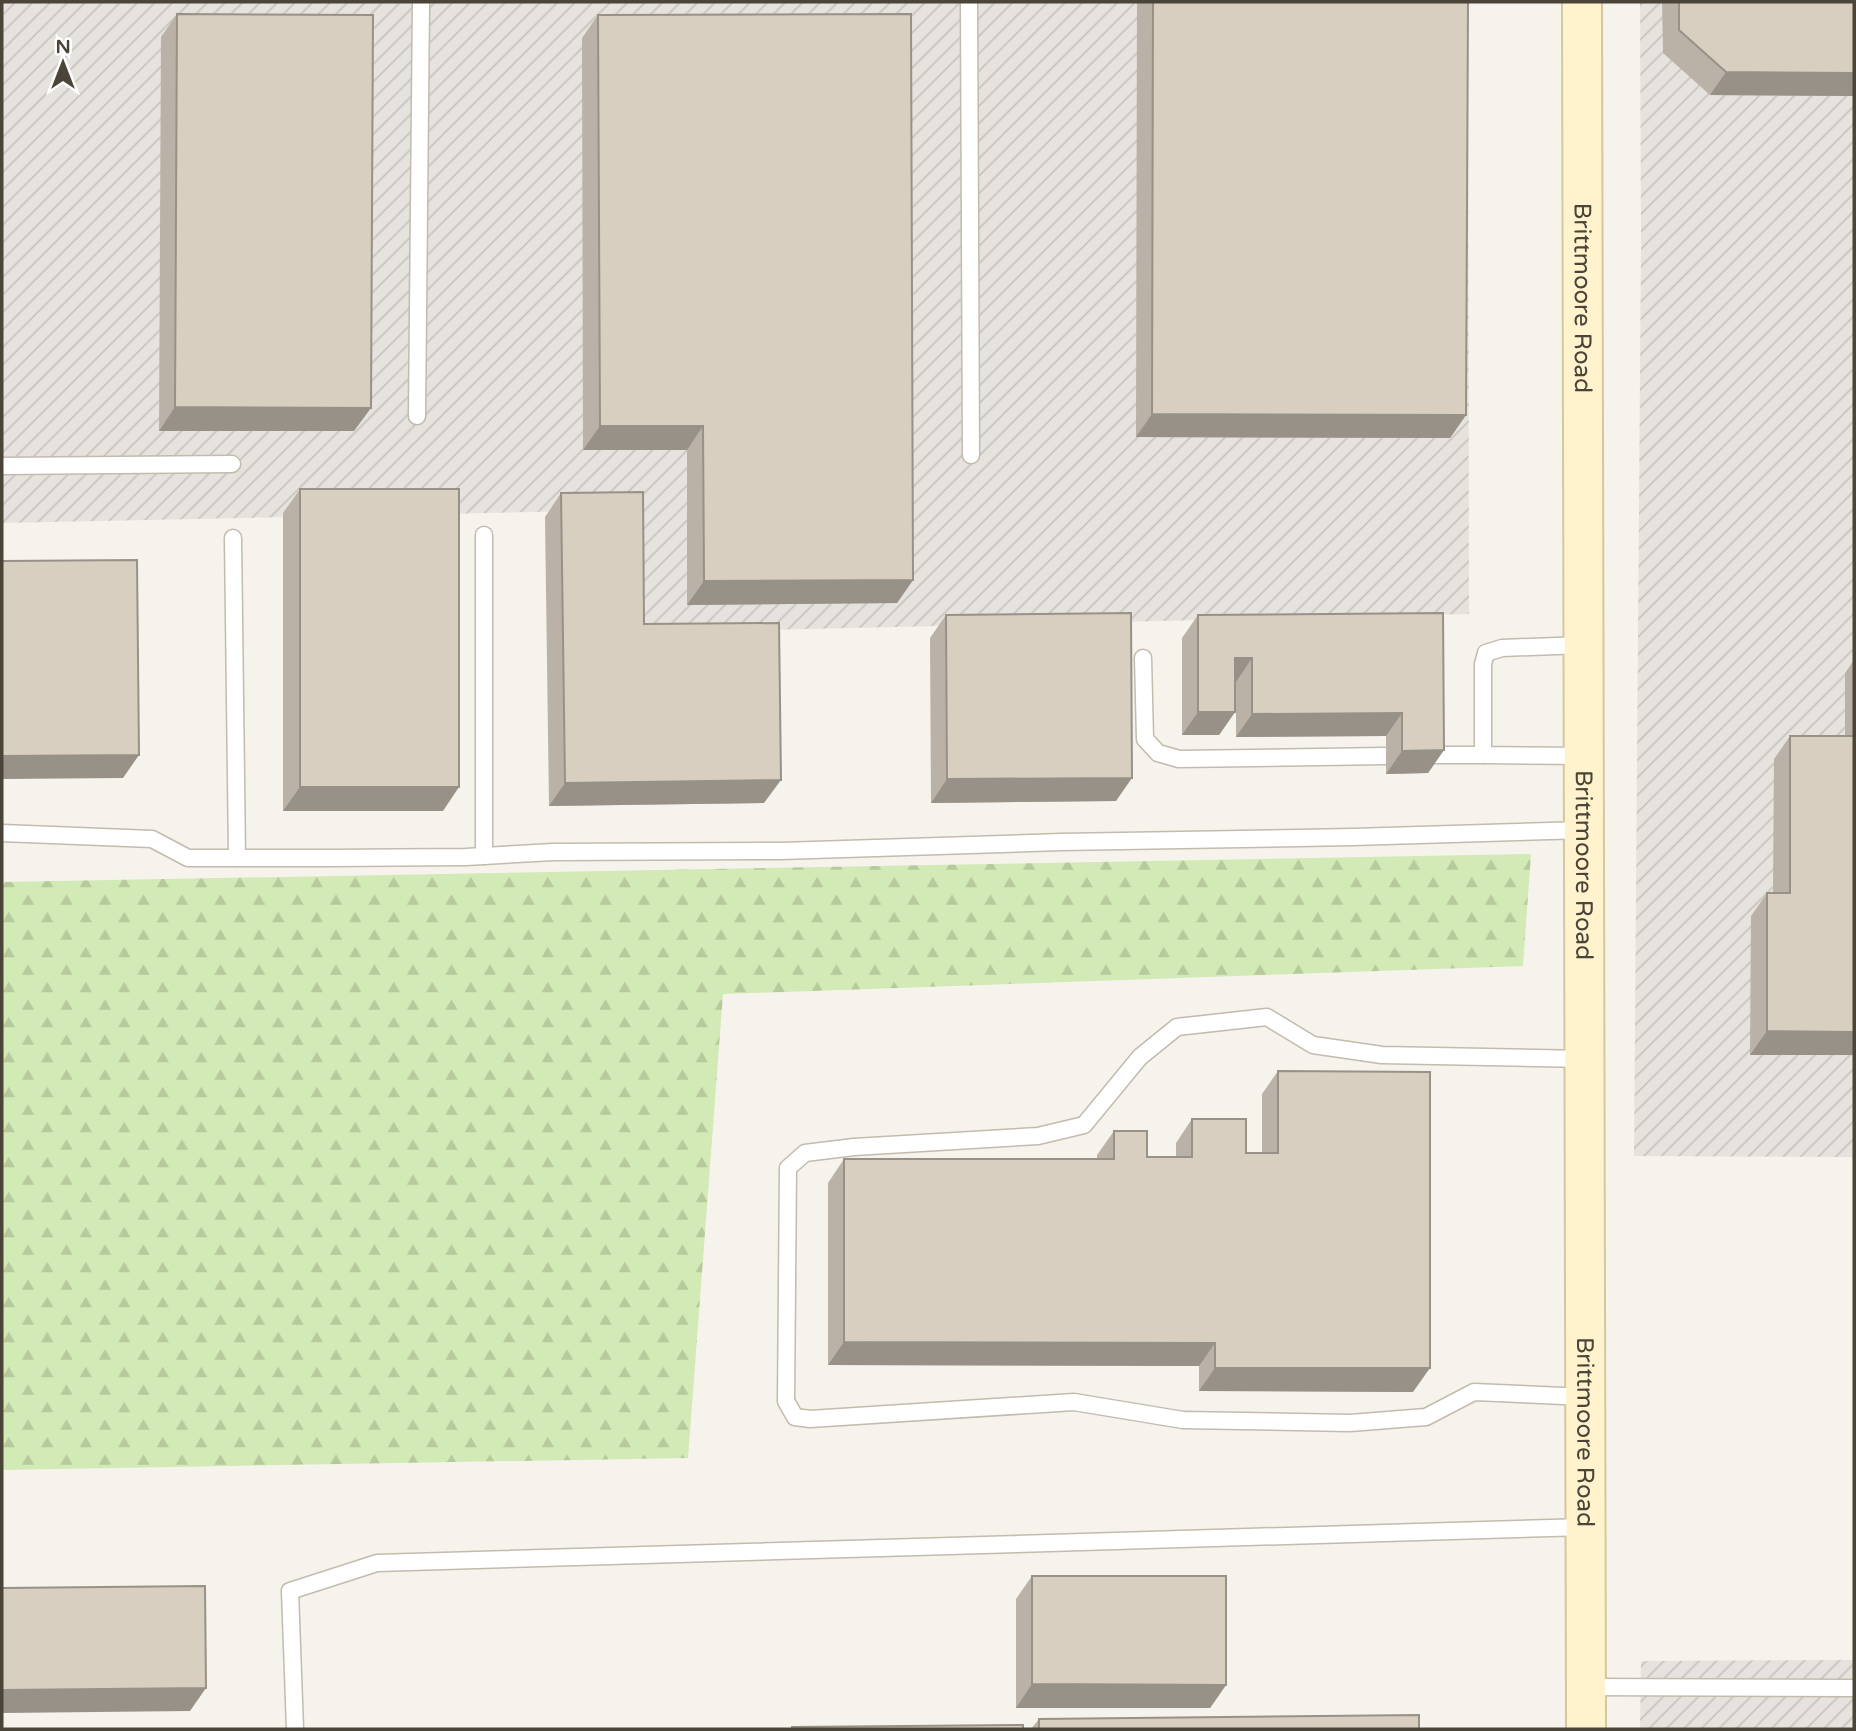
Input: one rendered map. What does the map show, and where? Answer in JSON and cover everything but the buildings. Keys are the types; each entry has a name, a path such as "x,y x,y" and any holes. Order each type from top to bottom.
{"main road":[{"name":"Brittmoore Road","path":"1581,2 1586,1729"}],"lane":[{"path":"418,416 421,2"},
{"path":"969,2 971,455"},
{"path":"2,466 232,464"},
{"path":"484,535 484,856"},
{"path":"233,538 237,858"},
{"path":"1483,755 1483,664 1486,653 1502,648 1583,645"},
{"path":"1143,658 1145,739 1158,753 1179,759 1386,756"},
{"path":"1428,755 1584,756"},
{"path":"2,833 152,839 188,858 237,858 484,856 553,852 781,852 1048,842 1584,830"},
{"path":"1585,1059 1382,1055 1313,1045 1267,1017 1177,1027 1140,1057 1084,1125 1038,1136 854,1147 805,1153 788,1168 786,1401 795,1417 810,1419 1074,1402 1183,1420 1350,1423 1426,1417 1474,1392 1586,1398"},
{"path":"295,1729 290,1591 377,1563 1586,1527"},
{"path":"1586,1687 1854,1688"}],"shaded area":[{"path":"2,2 1468,2 1469,614 631,633 631,510 2,523"},
{"path":"1640,2 1854,2 1854,1157 1634,1156 1641,247"},
{"path":"1854,1660 1854,1729 1640,1729 1641,1661"}],"green space":[{"path":"1531,854 1523,966 723,994 688,1458 2,1470 2,882"}]}
